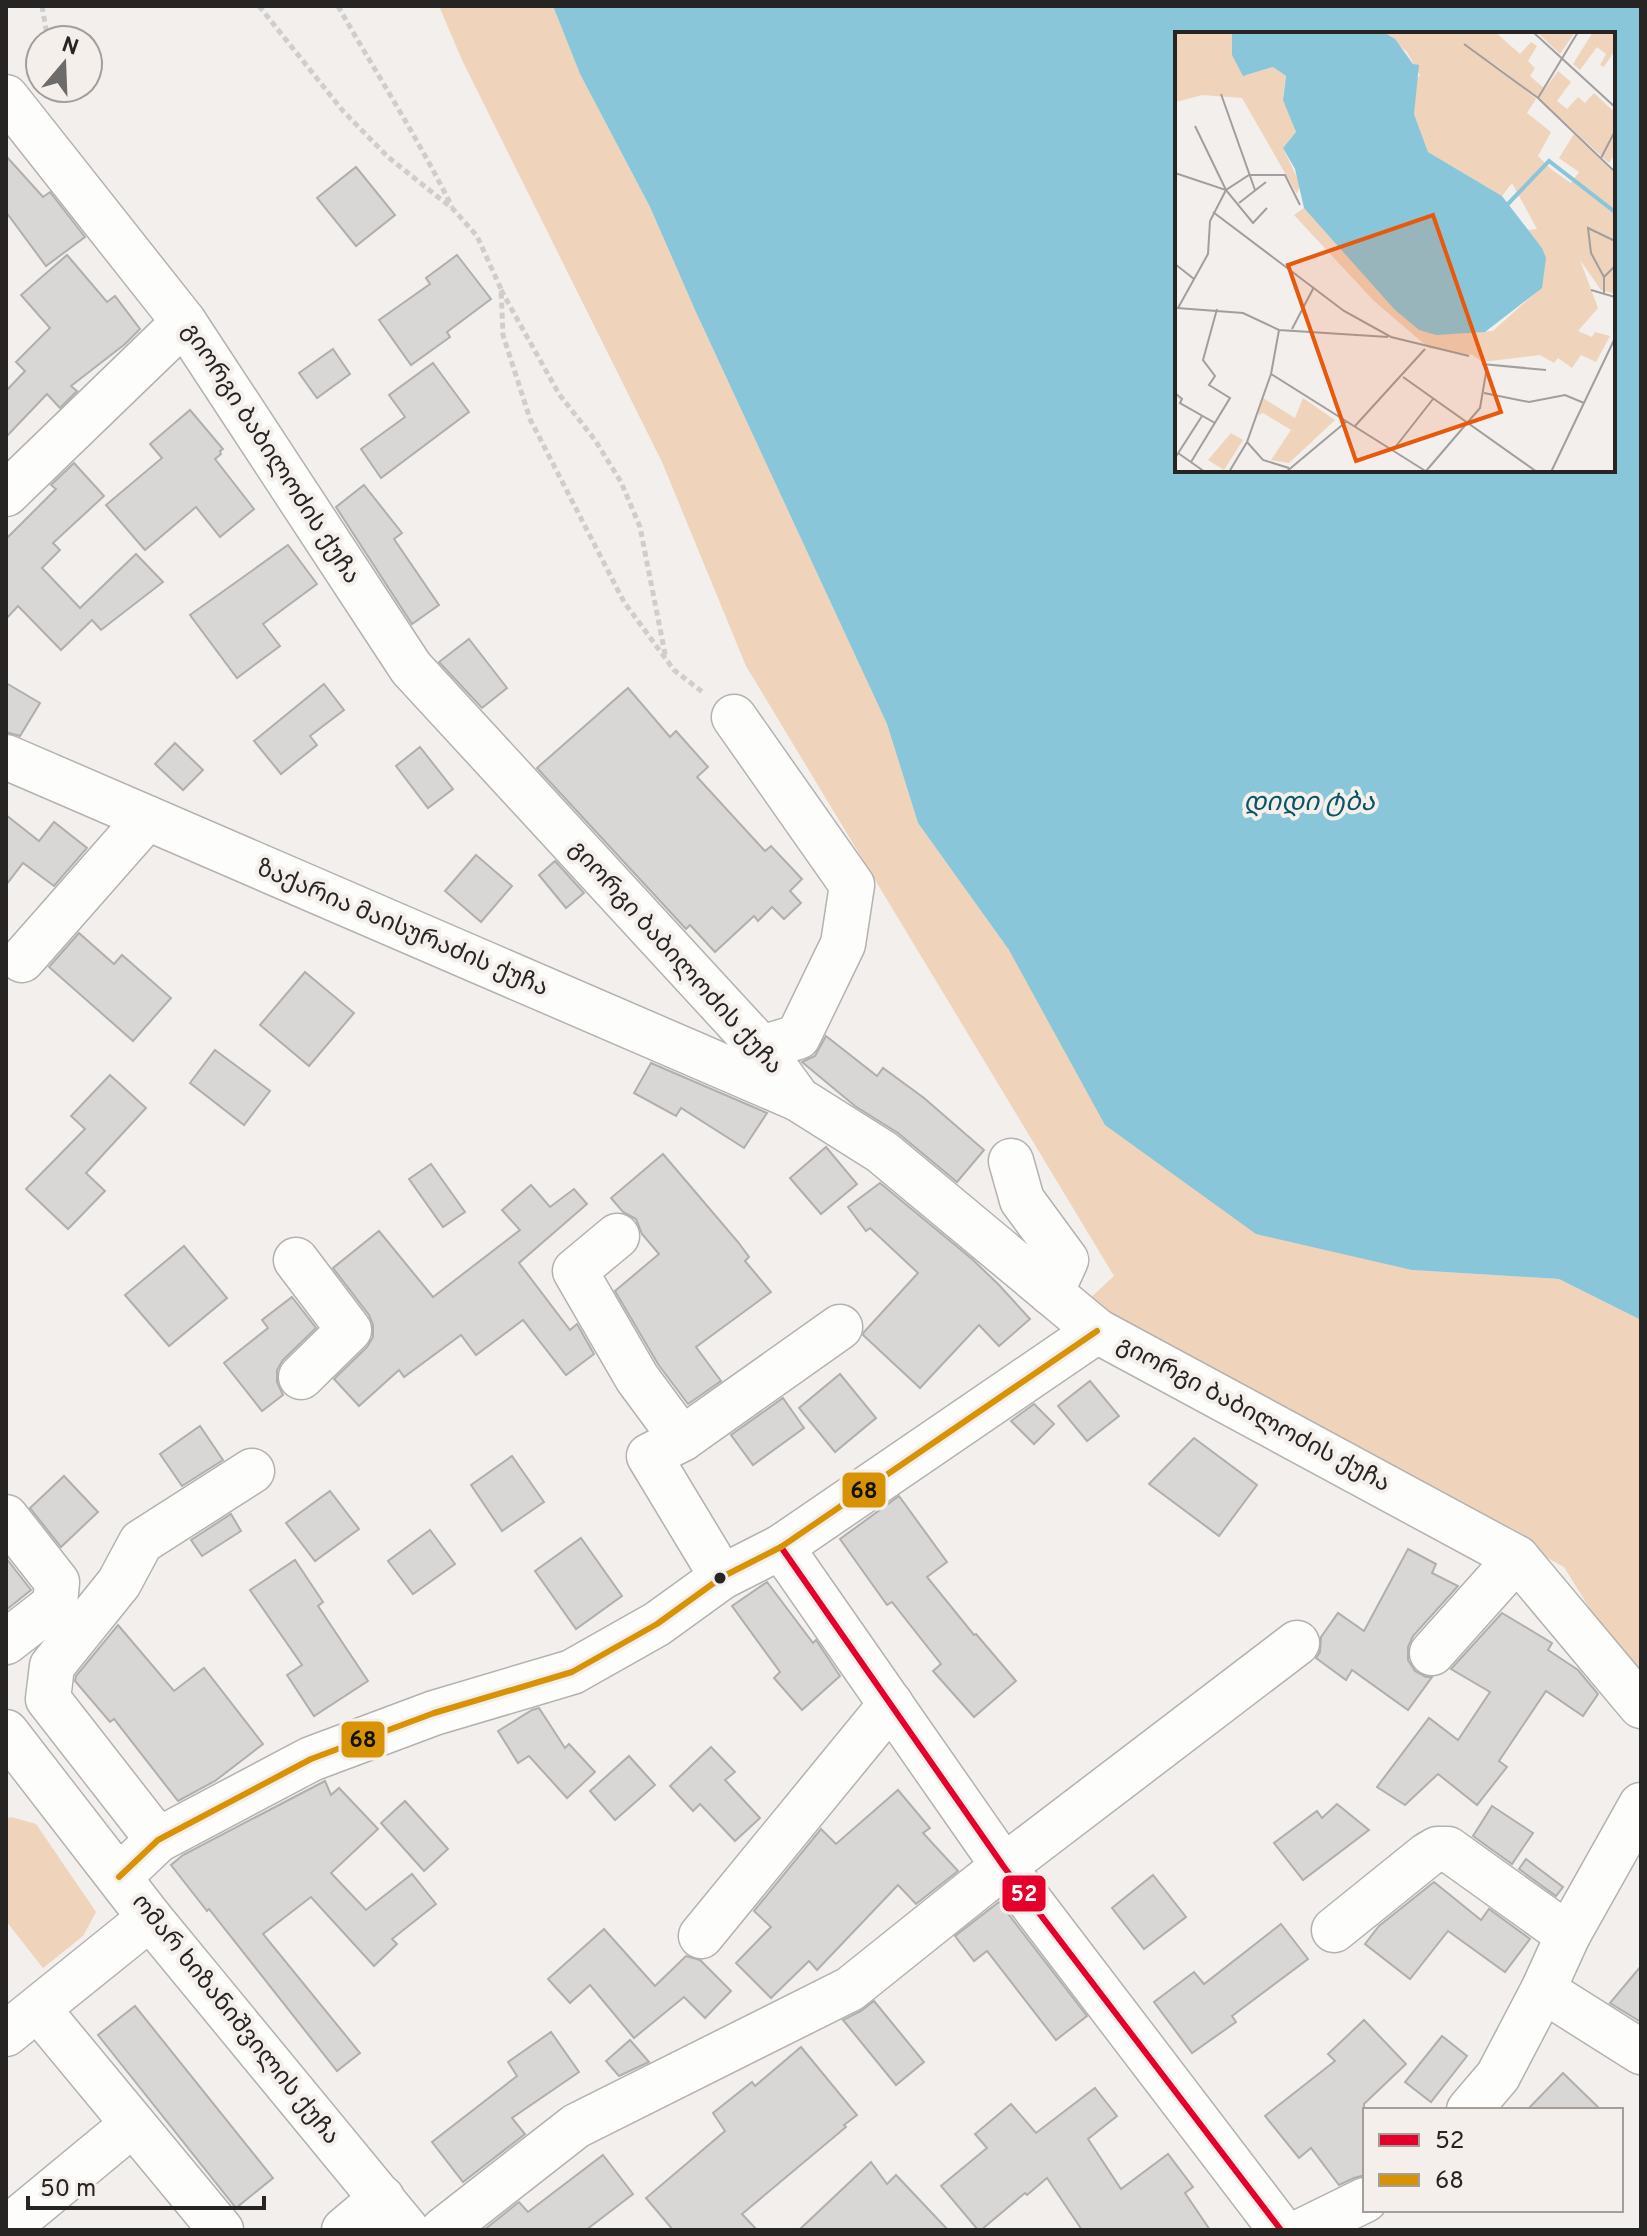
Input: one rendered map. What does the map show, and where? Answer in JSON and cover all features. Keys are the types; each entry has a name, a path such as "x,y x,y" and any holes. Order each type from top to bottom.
{"street":[{"name":"გიორგი ბაბილოძის ქუჩა","path":"6,97 184,322 411,668 761,1048 798,1099 882,1152 1097,1331 1517,1558 1634,1692"},
{"path":"6,494 184,322"},
{"path":"734,717 852,885 843,944 798,1037 761,1048"},
{"name":"ზაქარია მაისურაძის ქუჩა","path":"6,757 798,1099"},
{"path":"22,960 147,818"},
{"path":"1011,1161 1022,1200 1066,1260 1051,1293"},
{"path":"617,1236 575,1271 637,1378 682,1439"},
{"path":"296,1260 349,1330 301,1377"},
{"path":"722,1577 649,1456 682,1439 840,1327"},
{"path":"119,1877 158,1840 311,1759 434,1713 572,1672 657,1624 722,1577 781,1547 1097,1331"},
{"path":"158,1840 48,1699 52,1666 119,1583 141,1542 252,1471"},
{"path":"6,1517 57,1582 55,1604 6,1642"},
{"path":"781,1547 1004,1867 1281,2230"},
{"path":"1432,1653 1517,1558"},
{"path":"443,2230 576,2126 850,1989 1297,1643"},
{"path":"701,1936 891,1704"},
{"name":"ომარ ხიზანიშვილის ქუჩა","path":"6,1732 150,1918 395,2214"},
{"path":"6,1785 32,1789 61,1801"},
{"path":"1471,2108 1498,2076 1568,1935 1641,1805"},
{"path":"1334,1930 1427,1855 1437,1849 1448,1849 1568,1935"},
{"path":"150,1918 22,2021 133,2124 221,2230"},
{"path":"1543,1990 1641,2052"},
{"path":"6,2229 133,2124"},
{"path":"1304,2230 1363,2201"},
{"path":"344,2230 395,2214"}],"path":[{"path":"259,6 354,123 388,157 453,209 477,236 501,289 559,394 595,440 621,482 640,527 667,661"},
{"path":"338,6 427,156 453,209"},
{"path":"501,289 503,335 530,419 624,602 674,670 734,717"}],"shaded area":[{"path":"439,6 553,6 580,74 650,207 887,724 918,823 1009,950 1412,1270 1559,1279 1641,1320 1641,1674 1629,1672 1564,1567 1140,1340 1085,1303 1114,1276 746,666 662,462 462,60"},
{"path":"11,1817 36,1824 96,1912 83,1936 43,1968 6,1921 6,1819"}],"water":[{"name":"დიდი ტბა","path":"553,6 1641,6 1641,1320 1559,1279 1412,1270 1256,1234 1105,1125 1009,950 918,823 887,724 650,207 580,74"}],"building":[{"path":"6,156 43,197 50,192 85,237 46,266 6,212"},
{"path":"356,167 395,215 356,246 317,198"},
{"path":"67,255 107,302 115,296 140,329 71,386 77,391 60,408 47,394 6,437 6,391 25,371 16,362 50,328 21,295"},
{"path":"457,255 491,299 447,332 450,337 411,365 379,320 430,284 426,278"},
{"path":"333,349 350,374 317,398 299,373"},
{"path":"433,363 469,412 381,478 361,449 405,417 389,395"},
{"path":"190,410 223,449 215,459 254,509 220,537 196,507 145,550 106,505 162,458 150,444"},
{"path":"74,463 104,496 53,543 60,550 42,568 80,608 136,554 163,582 101,630 92,620 61,650 18,606 6,619 6,539 56,489 51,485"},
{"path":"364,485 402,533 394,539 439,605 412,624 336,507"},
{"path":"288,545 317,584 263,624 280,646 237,678 190,615"},
{"path":"469,639 507,688 482,708 439,662"},
{"path":"6,683 40,703 20,736 6,732"},
{"path":"324,684 344,710 310,736 317,745 281,774 254,741"},
{"path":"628,688 670,737 676,731 708,767 697,777 765,851 771,846 802,879 790,891 801,903 784,919 772,907 758,921 754,916 715,952 690,925 686,929 537,768"},
{"path":"175,743 203,770 183,790 155,764"},
{"path":"420,747 453,789 428,808 396,766"},
{"path":"6,815 39,841 54,822 87,848 54,886 23,863 6,885"},
{"path":"476,855 512,886 481,922 445,891"},
{"path":"555,861 584,893 566,908 539,875"},
{"path":"79,933 114,964 122,955 171,998 133,1041 49,967"},
{"path":"305,972 354,1013 309,1066 260,1025"},
{"path":"826,1036 877,1076 883,1068 924,1098 984,1150 957,1182 898,1133 855,1106 802,1062 815,1056"},
{"path":"215,1050 270,1091 244,1125 190,1083"},
{"path":"651,1063 767,1113 744,1148 681,1108 676,1116 634,1093"},
{"path":"110,1075 146,1108 86,1173 105,1191 68,1229 26,1189 85,1129 71,1116"},
{"path":"826,1147 857,1184 821,1214 790,1178"},
{"path":"663,1154 738,1242 749,1257 745,1261 771,1292 696,1347 721,1381 688,1404 658,1364 615,1291 659,1254 642,1234 636,1219 623,1212 611,1198"},
{"path":"431,1164 465,1212 443,1227 409,1179"},
{"path":"880,1183 972,1259 1030,1319 999,1346 979,1325 920,1388 863,1335 918,1273 870,1228 866,1231 848,1207"},
{"path":"531,1185 550,1207 574,1189 587,1204 519,1263 570,1330 577,1324 594,1354 566,1375 523,1320 476,1355 461,1335 404,1377 399,1370 359,1406 334,1379 367,1347 373,1337 373,1325 369,1315 333,1268 379,1231 433,1297 520,1230 502,1210"},
{"path":"184,1246 227,1298 169,1346 125,1295"},
{"path":"292,1297 316,1328 283,1360 277,1370 277,1382 283,1395 262,1411 224,1363 268,1328 262,1320"},
{"path":"840,1374 876,1418 835,1452 799,1408"},
{"path":"1090,1381 1119,1416 1087,1441 1058,1406"},
{"path":"783,1398 804,1428 753,1465 731,1435"},
{"path":"1034,1404 1054,1424 1034,1444 1011,1421"},
{"path":"200,1426 223,1460 182,1486 160,1454"},
{"path":"1194,1438 1257,1485 1219,1536 1149,1484"},
{"path":"512,1456 544,1502 502,1531 471,1485"},
{"path":"64,1476 98,1512 61,1547 30,1508"},
{"path":"330,1491 359,1529 315,1561 286,1523"},
{"path":"899,1496 947,1562 927,1577 1016,1681 974,1717 933,1671 941,1664 892,1602 887,1605 840,1539"},
{"path":"231,1514 241,1531 202,1556 191,1540"},
{"path":"430,1530 455,1564 413,1594 388,1561"},
{"path":"581,1538 622,1596 576,1629 535,1571"},
{"path":"1408,1549 1436,1564 1432,1573 1458,1586 1413,1636 1408,1647 1408,1660 1415,1671 1432,1677 1408,1710 1352,1670 1346,1680 1316,1658 1320,1652 1321,1637 1338,1613 1364,1631"},
{"path":"6,1558 31,1590 6,1610"},
{"path":"295,1560 323,1602 318,1606 368,1681 314,1716 287,1675 302,1665 250,1590"},
{"path":"767,1582 813,1643 816,1640 840,1676 802,1710 774,1678 780,1672 732,1606"},
{"path":"1502,1613 1552,1643 1548,1650 1578,1670 1598,1694 1583,1716 1546,1691 1499,1761 1507,1767 1477,1805 1438,1774 1405,1805 1377,1787 1429,1718 1458,1740 1490,1692 1451,1669"},
{"path":"118,1625 174,1691 204,1668 263,1744 215,1781 178,1801 114,1719 110,1722 75,1681"},
{"path":"539,1708 565,1748 569,1744 595,1772 567,1798 529,1756 518,1763 498,1731"},
{"path":"711,1747 735,1772 725,1780 760,1818 735,1841 700,1804 693,1811 670,1786"},
{"path":"629,1756 655,1785 615,1820 590,1791"},
{"path":"325,1781 331,1795 339,1788 378,1829 331,1873 366,1910 412,1874 436,1904 392,1939 397,1944 374,1966 311,1897 263,1934 360,2053 337,2071 171,1865 183,1855"},
{"path":"898,1790 930,1828 923,1833 958,1871 916,1904 898,1885 817,1970 809,1961 771,1998 736,1963 771,1927 754,1911 821,1829 836,1844"},
{"path":"405,1801 448,1849 424,1871 381,1823"},
{"path":"1337,1804 1369,1830 1303,1880 1274,1843 1317,1811 1322,1818"},
{"path":"1492,1806 1533,1833 1512,1864 1473,1836"},
{"path":"1526,1859 1563,1887 1556,1896 1519,1869"},
{"path":"1153,1875 1186,1917 1144,1949 1112,1908"},
{"path":"1434,1882 1481,1920 1489,1909 1530,1939 1505,1972 1448,1931 1410,1979 1365,1944 1379,1926"},
{"path":"999,1902 1087,2016 1056,2040 987,1951 974,1961 955,1936"},
{"path":"1281,1924 1308,1959 1232,2016 1236,2022 1192,2053 1154,2002 1194,1972 1204,1984"},
{"path":"604,1929 655,1986 686,1956 700,1960 731,1991 705,2018 684,1997 634,2038 590,1985 570,2003 548,1979"},
{"path":"1641,1966 1641,2022 1610,2003"},
{"path":"874,2001 924,2062 896,2085 843,2020"},
{"path":"135,2006 273,2178 236,2208 98,2035"},
{"path":"1364,2020 1406,2064 1364,2104 1363,2176 1339,2185 1311,2148 1299,2158 1265,2116 1335,2061 1328,2054"},
{"path":"551,2032 579,2072 512,2118 525,2134 463,2182 432,2142 517,2076 508,2062"},
{"path":"1442,2036 1467,2056 1431,2102 1405,2082"},
{"path":"630,2040 649,2062 619,2076 606,2061"},
{"path":"801,2047 857,2115 742,2214 757,2230 673,2230 646,2198 725,2131 713,2113 752,2082 755,2086"},
{"path":"1563,2073 1599,2108 1529,2108"},
{"path":"1095,2088 1117,2116 1088,2139 1121,2189 1168,2154 1193,2187 1185,2193 1210,2230 1082,2230 1047,2178 978,2230 941,2186 987,2148 975,2134 1011,2104 1036,2133"},
{"path":"603,2155 633,2194 586,2230 484,2230 519,2202 528,2212"},
{"path":"871,2162 887,2184 896,2175 948,2230 799,2230"}],"transit line":[{"name":"68","path":"119,1877 158,1840 311,1759 434,1713 572,1672 657,1624 722,1577 781,1547 1097,1331"},
{"name":"52","path":"781,1547 1004,1867 1281,2230"}]}
